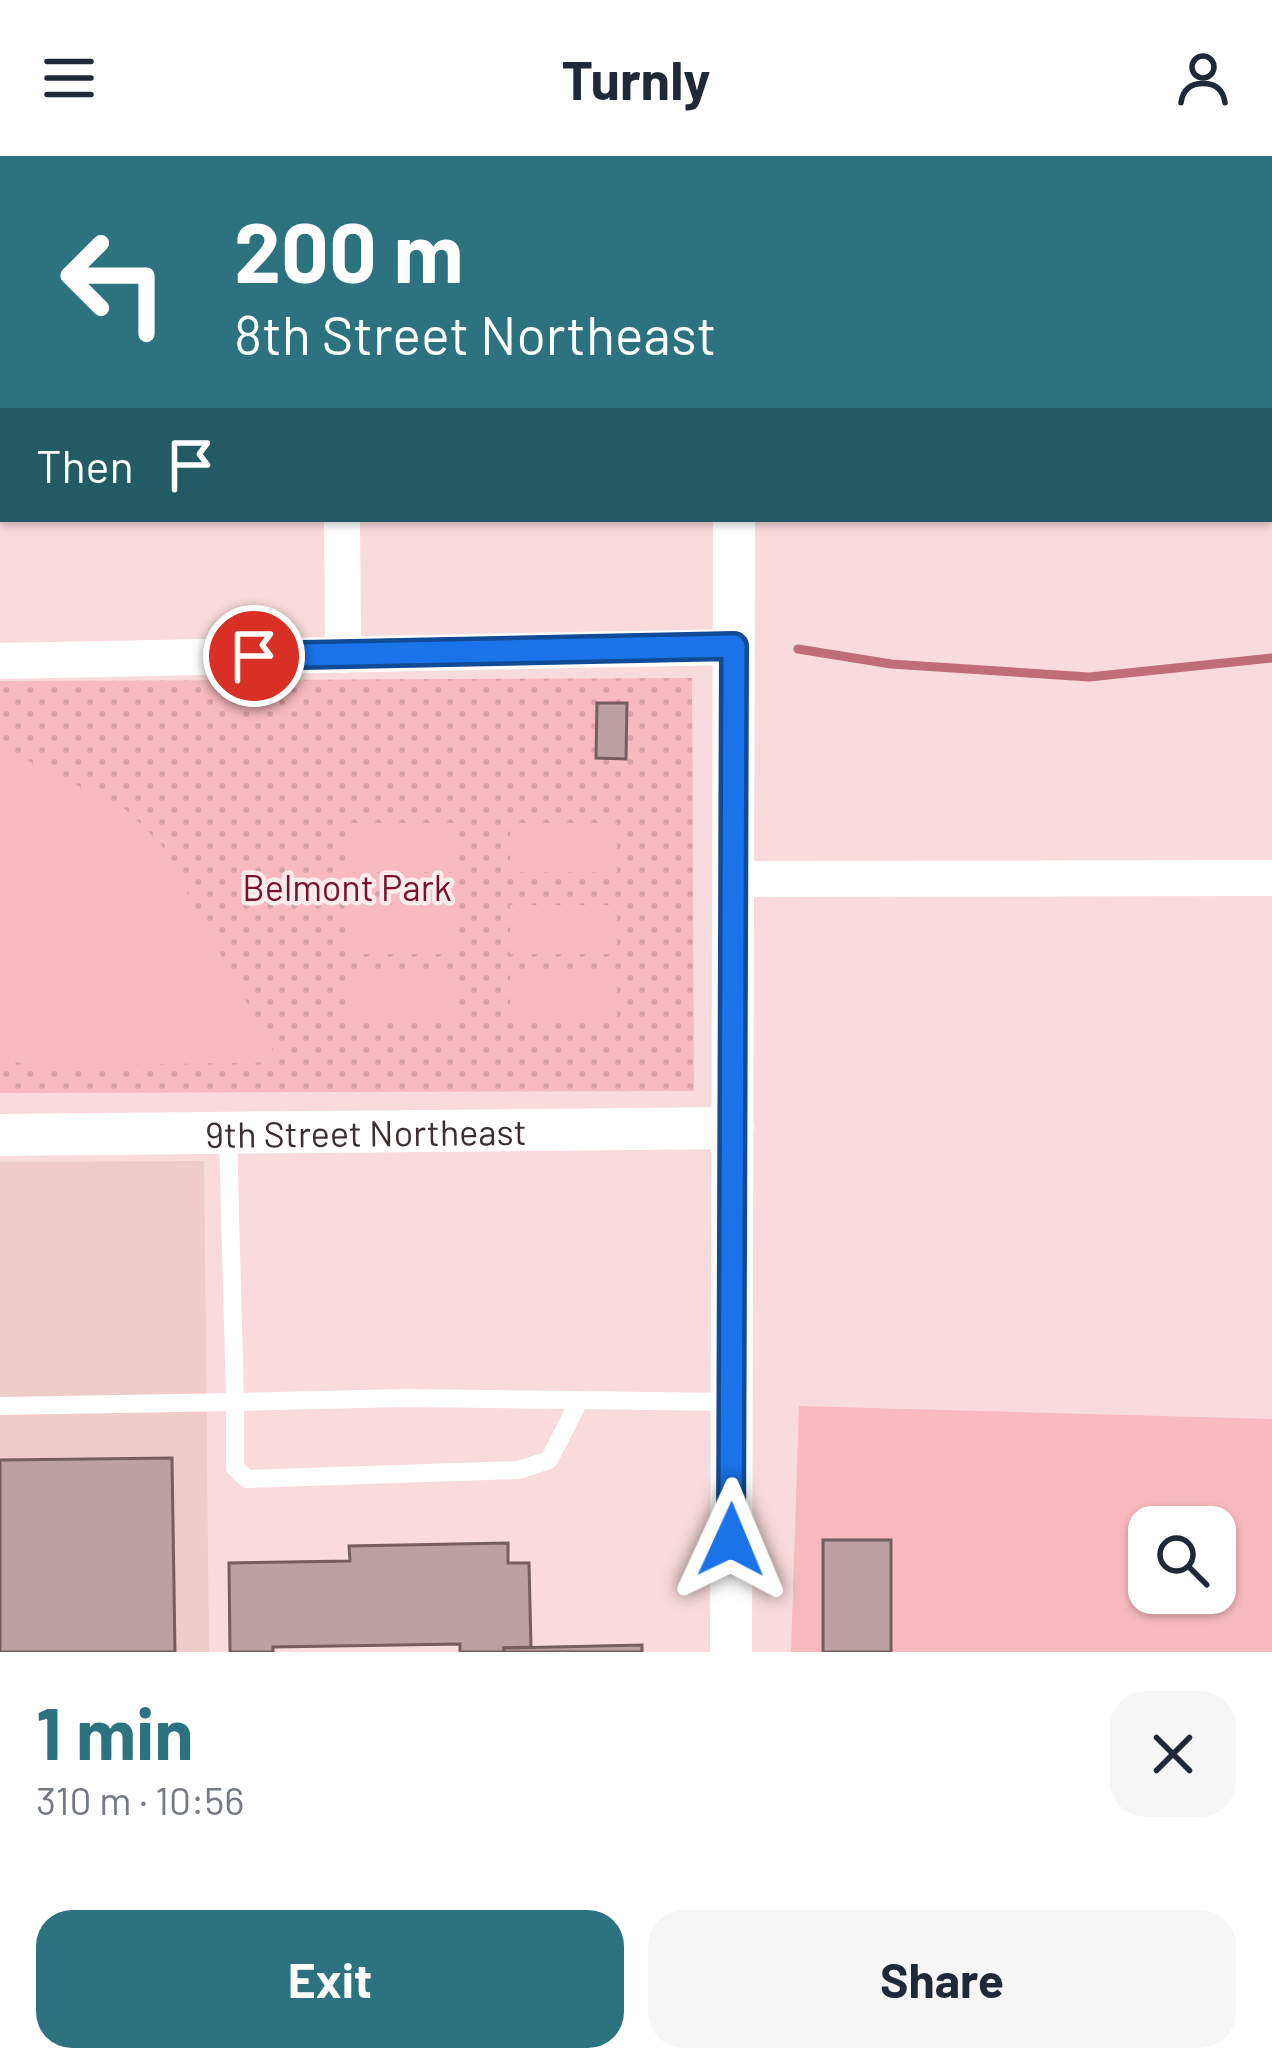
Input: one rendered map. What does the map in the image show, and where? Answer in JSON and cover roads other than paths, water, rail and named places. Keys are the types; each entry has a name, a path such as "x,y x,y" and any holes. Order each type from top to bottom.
{"street":[{"path":"342,522 343,655"},
{"path":"731,1652 734,522"},
{"path":"0,661 734,646"},
{"path":"733,879 1272,878"},
{"name":"9th Street Northeast","path":"0,1135 733,1128"}],"lane":[{"path":"228,1133 235,1468 247,1479 519,1470 549,1460 578,1401"},
{"path":"0,1406 403,1398 732,1402"}],"waterway":[{"path":"798,649 891,664 1089,677 1272,658"}],"park label":[{"name":"Belmont Park","path":"347,886"}]}
